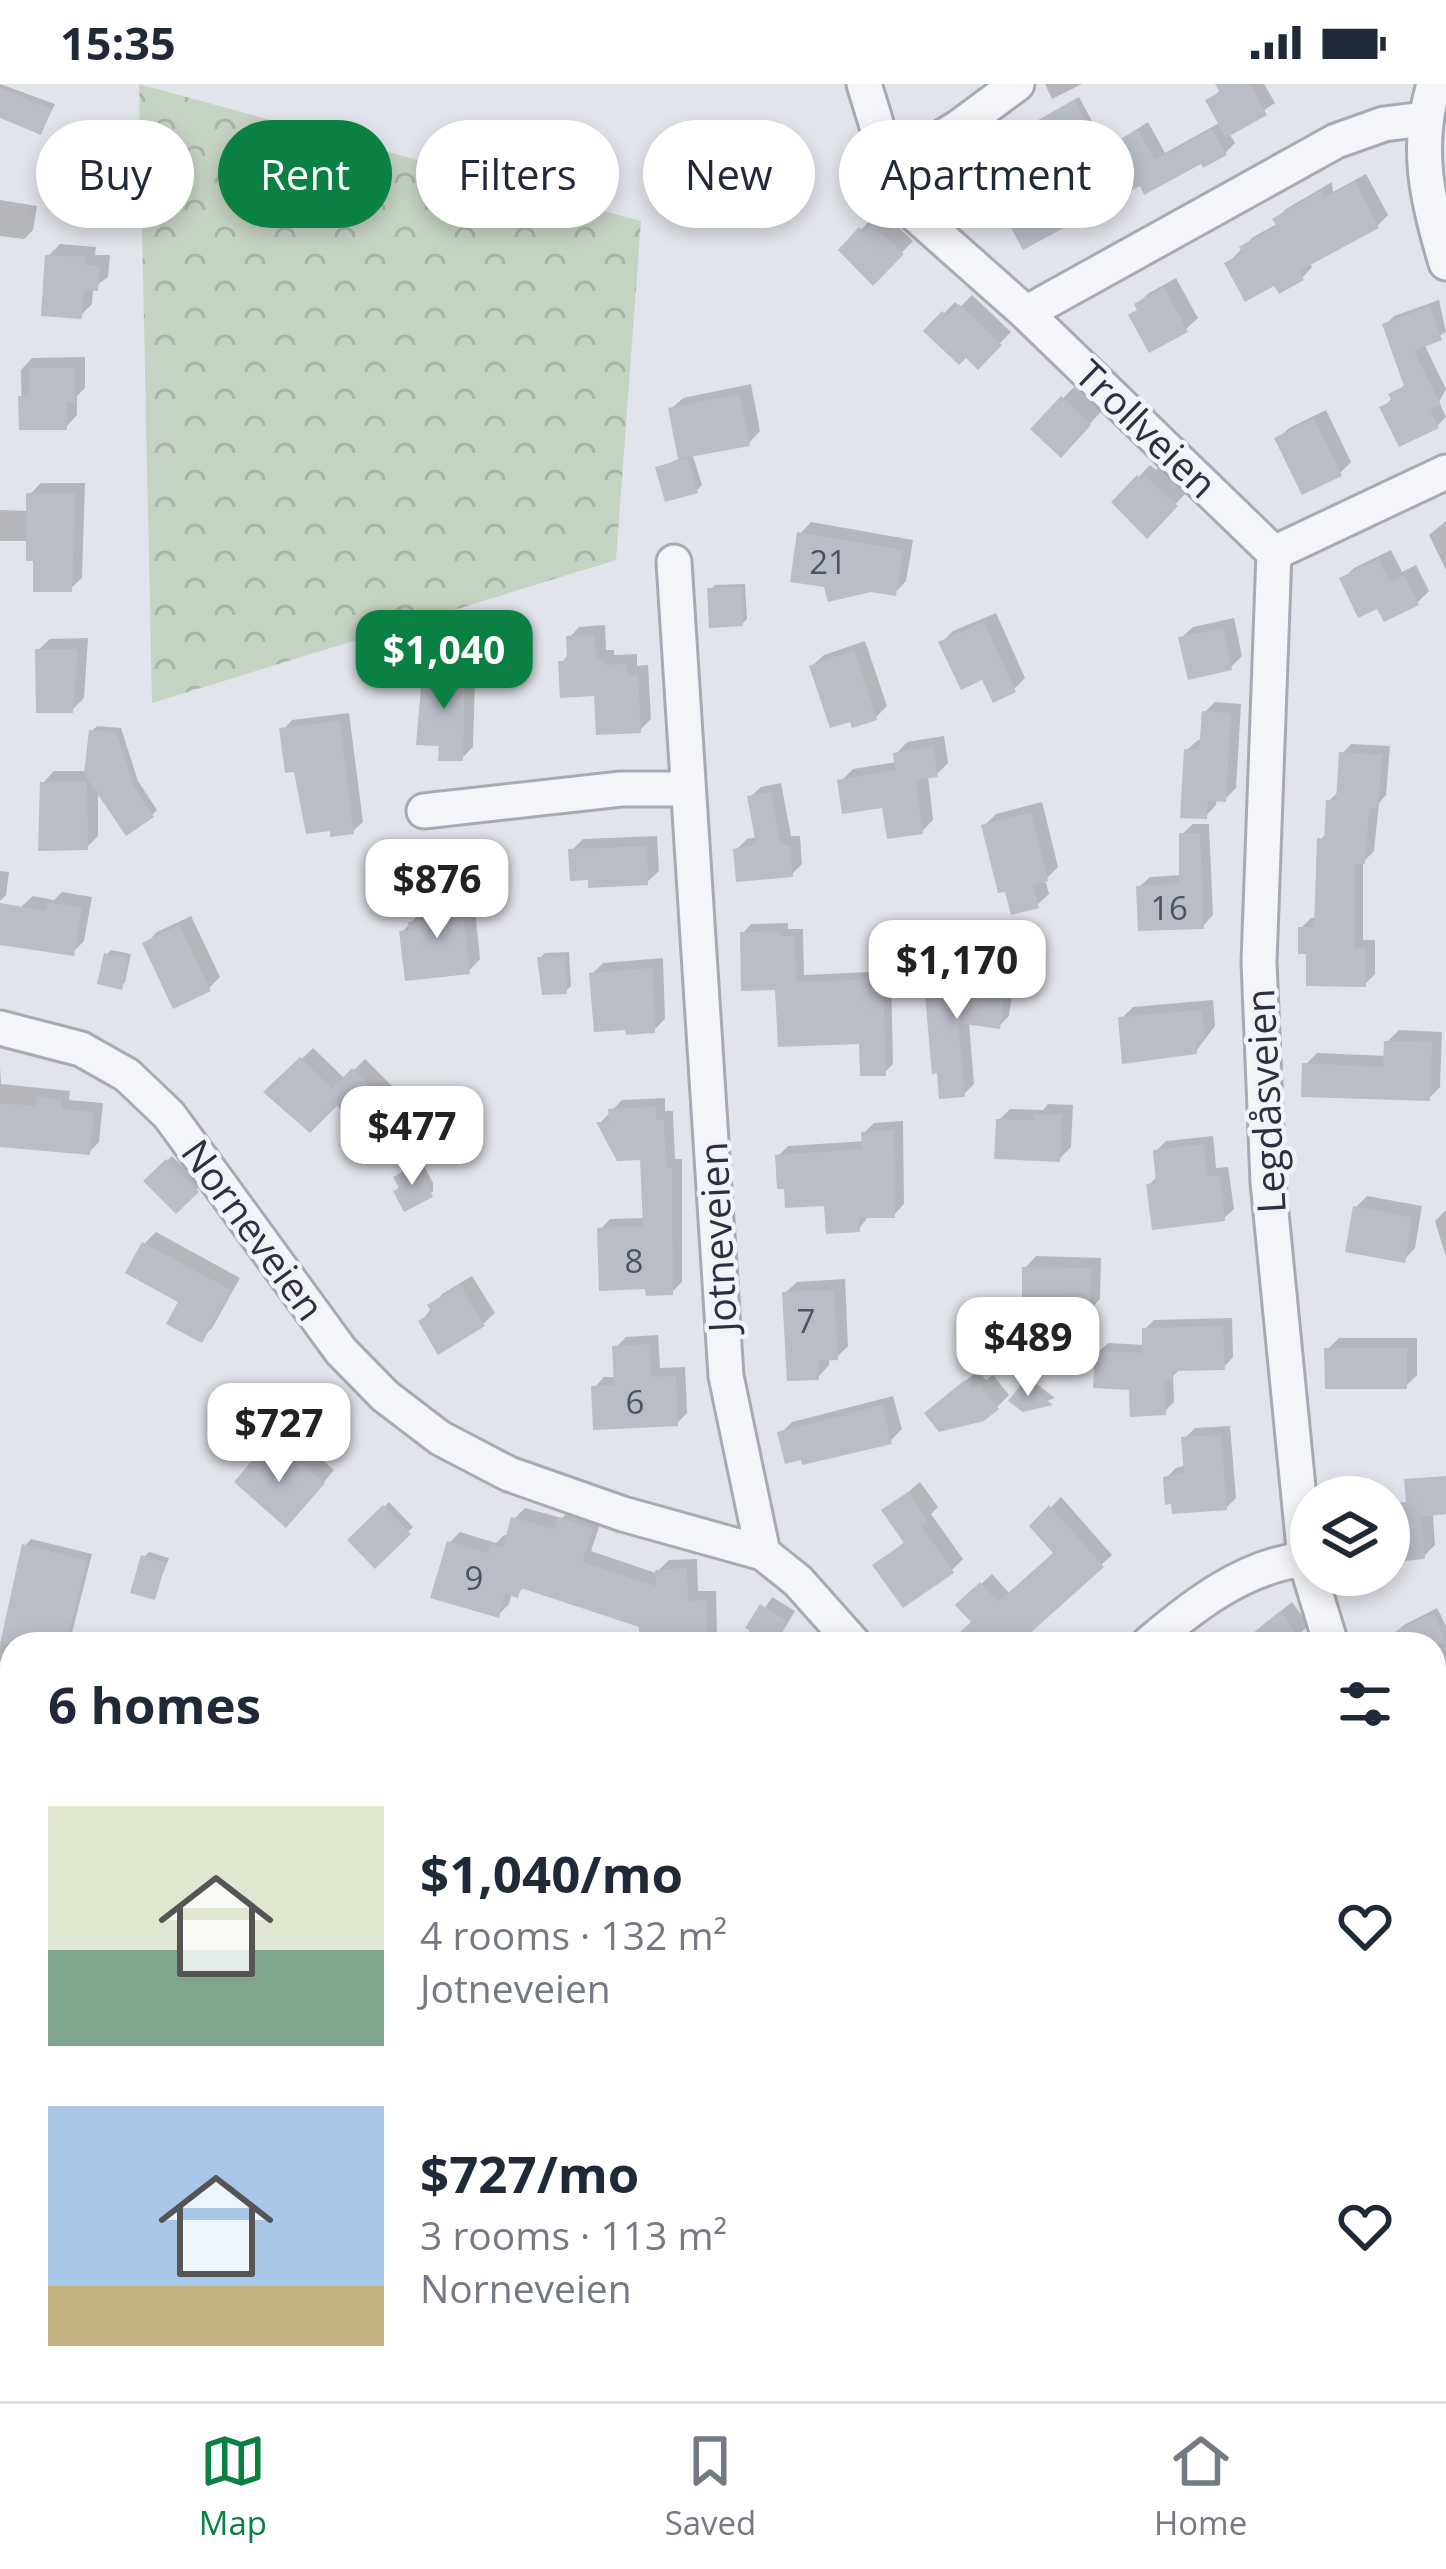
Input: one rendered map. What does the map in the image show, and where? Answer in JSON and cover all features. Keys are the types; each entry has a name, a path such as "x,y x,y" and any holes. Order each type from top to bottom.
{"street":[{"name":"Trollveien","path":"864,84 874,120"},
{"path":"968,120 1017,84"},
{"path":"1435,84 1424,119 1426,197 1446,263"},
{"path":"1026,314 1336,141 1384,124 1424,119"},
{"name":"Trollveien","path":"930,228 1274,553"},
{"path":"1274,553 1446,472"},
{"name":"Legdåsveien","path":"1274,553 1259,962 1268,1182 1297,1476"},
{"name":"Jotneveien","path":"674,562 726,1376 763,1553"},
{"path":"424,811 620,789 686,789"},
{"name":"Norneveien","path":"0,1028 82,1049 127,1075 169,1115 341,1351 385,1396 440,1438 528,1480 623,1514 763,1553"},
{"path":"763,1553 798,1581 843,1632"},
{"path":"1163,1632 1206,1599 1247,1576 1290,1562"},
{"name":"Legdåsveien","path":"1316,1596 1327,1632"}],"green space":[{"path":"139,84 271,120 218,120 218,228 392,228 392,153 416,160 416,228 619,228 619,215 641,221 616,560 152,703 142,228 194,228 194,120 140,120"}],"building":[{"path":"1215,84 1250,84 1267,115 1226,138 1205,100 1220,92"},
{"path":"0,88 52,109 47,120 36,120 36,133 0,118"},
{"path":"1074,100 1085,120 1039,120"},
{"path":"1212,129 1227,155 1144,195 1140,186 1134,189 1134,132 1138,130 1155,160"},
{"path":"1355,182 1379,228 1299,271 1304,280 1279,294 1274,286 1245,302 1224,263 1243,253 1239,247 1277,226 1272,219 1323,189 1323,199"},
{"path":"858,228 864,233 876,228 904,254 873,286 838,250"},
{"path":"1011,228 1061,228 1062,229 1023,250"},
{"path":"45,255 86,257 85,265 100,266 98,291 84,290 82,319 41,316"},
{"path":"1164,287 1188,332 1149,353 1128,315 1137,310 1134,304"},
{"path":"959,304 1002,345 978,370 966,358 959,365 923,331 942,311 947,316"},
{"path":"1430,306 1442,340 1414,351 1441,405 1430,409 1439,428 1399,447 1379,407 1392,401 1388,394 1404,386 1382,324"},
{"path":"29,368 75,368 75,402 67,402 67,430 19,430 18,396 29,396"},
{"path":"740,394 750,446 678,459 668,408"},
{"path":"1061,396 1091,425 1061,458 1030,429"},
{"path":"1314,419 1342,476 1302,495 1274,438"},
{"path":"688,458 698,493 665,502 655,467"},
{"path":"1137,475 1142,480 1146,476 1178,506 1147,539 1111,502"},
{"path":"26,493 75,494 72,592 33,592 33,561 26,561"},
{"path":"797,532 903,550 896,596 871,592 828,602 824,587 790,582"},
{"path":"1379,559 1390,582 1404,575 1419,605 1384,622 1377,609 1358,618 1339,578"},
{"path":"742,587 743,626 709,628 707,588"},
{"path":"984,622 1016,692 993,703 982,680 961,690 938,642"},
{"path":"1223,628 1232,670 1188,680 1178,637"},
{"path":"595,635 596,659 604,659 605,665 627,664 627,675 638,675 641,733 596,735 594,696 560,698 558,661 567,661 566,636"},
{"path":"35,649 78,649 73,713 36,713"},
{"path":"854,650 877,720 852,728 850,722 830,728 809,666"},
{"path":"439,659 465,660 463,761 438,761 439,746 416,745 421,687 437,687"},
{"path":"1202,711 1231,713 1226,802 1208,801 1207,819 1180,818 1184,749 1199,750"},
{"path":"340,721 354,834 306,834 294,772 285,773 279,728"},
{"path":"89,730 116,732 134,786 154,817 126,836 84,774"},
{"path":"933,746 938,777 916,780 923,834 887,839 882,808 842,814 837,780 895,770 893,753"},
{"path":"1339,752 1382,755 1378,808 1369,812 1365,864 1355,864 1354,948 1366,948 1366,987 1306,986 1306,954 1298,954 1298,927 1314,927 1317,838 1324,839 1326,800 1336,800"},
{"path":"87,781 88,850 38,851 40,782"},
{"path":"771,792 781,845 790,845 793,877 736,882 733,849 756,844 747,796"},
{"path":"1031,812 1048,881 1033,885 1039,908 1011,915 1005,892 998,893 981,825"},
{"path":"1179,833 1200,833 1204,929 1138,931 1136,886 1179,884"},
{"path":"647,846 648,885 588,888 588,880 570,881 568,849"},
{"path":"461,891 470,974 405,981 399,931 409,930 408,922 429,919 426,896"},
{"path":"47,902 82,908 74,956 0,945 0,903 46,911"},
{"path":"179,925 211,991 173,1009 142,943"},
{"path":"780,931 781,936 795,936 796,982 883,979 886,1076 860,1076 859,1044 778,1047 775,990 741,991 740,932"},
{"path":"104,953 128,958 122,990 97,984"},
{"path":"565,956 567,994 542,995 537,957"},
{"path":"653,968 655,1033 594,1032 589,973"},
{"path":"923,971 1006,983 1000,1029 958,1023 965,1097 939,1099 937,1073 932,1074"},
{"path":"1202,1010 1205,1040 1196,1041 1197,1054 1122,1064 1118,1017"},
{"path":"1384,1041 1432,1042 1430,1101 1301,1097 1302,1063 1383,1067"},
{"path":"300,1057 332,1089 352,1068 384,1100 357,1127 337,1106 310,1133 263,1092"},
{"path":"37,1097 62,1100 61,1109 94,1112 90,1155 0,1147 0,1103 36,1106"},
{"path":"656,1107 656,1120 664,1119 666,1168 672,1168 673,1295 646,1296 645,1289 599,1291 597,1228 643,1226 640,1160 617,1161 596,1122 609,1122 608,1109"},
{"path":"1034,1114 1062,1115 1060,1162 994,1159 996,1119 1034,1120"},
{"path":"894,1130 895,1218 859,1218 860,1232 826,1234 824,1206 785,1208 784,1189 777,1189 775,1155 862,1149 861,1132"},
{"path":"1204,1144 1207,1176 1220,1175 1225,1221 1152,1230 1146,1184 1156,1183 1153,1150"},
{"path":"166,1159 199,1192 176,1214 143,1181"},
{"path":"417,1164 433,1197 404,1212 393,1191 399,1188 393,1177"},
{"path":"1353,1206 1412,1217 1405,1263 1345,1252"},
{"path":"142,1242 231,1290 202,1343 166,1324 178,1302 125,1273"},
{"path":"1022,1267 1091,1268 1090,1314 1022,1309"},
{"path":"460,1285 485,1326 438,1355 418,1321 432,1313 427,1305"},
{"path":"834,1290 838,1360 818,1361 819,1380 787,1381 782,1292"},
{"path":"1223,1326 1225,1370 1172,1371 1172,1381 1164,1381 1166,1415 1130,1417 1129,1390 1093,1388 1095,1351 1142,1353 1142,1328"},
{"path":"649,1344 651,1377 676,1376 678,1426 593,1430 591,1386 614,1385 612,1346"},
{"path":"1324,1348 1407,1348 1407,1389 1325,1389"},
{"path":"965,1380 973,1389 980,1384 999,1409 984,1421 939,1432 924,1413"},
{"path":"1023,1382 1053,1405 1023,1412 1008,1401"},
{"path":"882,1405 892,1444 802,1465 801,1460 785,1464 777,1432"},
{"path":"1221,1435 1227,1510 1172,1514 1171,1504 1165,1505 1163,1477 1184,1472 1181,1437"},
{"path":"265,1445 285,1461 291,1454 325,1483 286,1528 234,1482"},
{"path":"1446,1476 1446,1514 1421,1517 1425,1559 1410,1560 1410,1479"},
{"path":"908,1492 928,1521 921,1526 954,1573 903,1608 872,1565 904,1543 881,1510"},
{"path":"383,1505 411,1534 375,1569 347,1540"},
{"path":"1049,1505 1104,1567 1031,1632 960,1632 971,1622 955,1605 980,1582 998,1602 1053,1553 1029,1526"},
{"path":"511,1517 554,1529 558,1517 593,1529 582,1562 656,1586 655,1570 687,1568 688,1601 706,1600 707,1632 639,1632 639,1627 521,1588 518,1598 505,1594 499,1618 430,1598 447,1541 488,1553 490,1544 503,1548"},
{"path":"22,1544 87,1561 69,1632 3,1632"},
{"path":"141,1555 166,1562 155,1600 130,1593"},
{"path":"760,1604 788,1622 782,1632 745,1628"},
{"path":"1280,1611 1295,1632 1255,1632"},
{"path":"1435,1615 1441,1632 1394,1632"}]}
